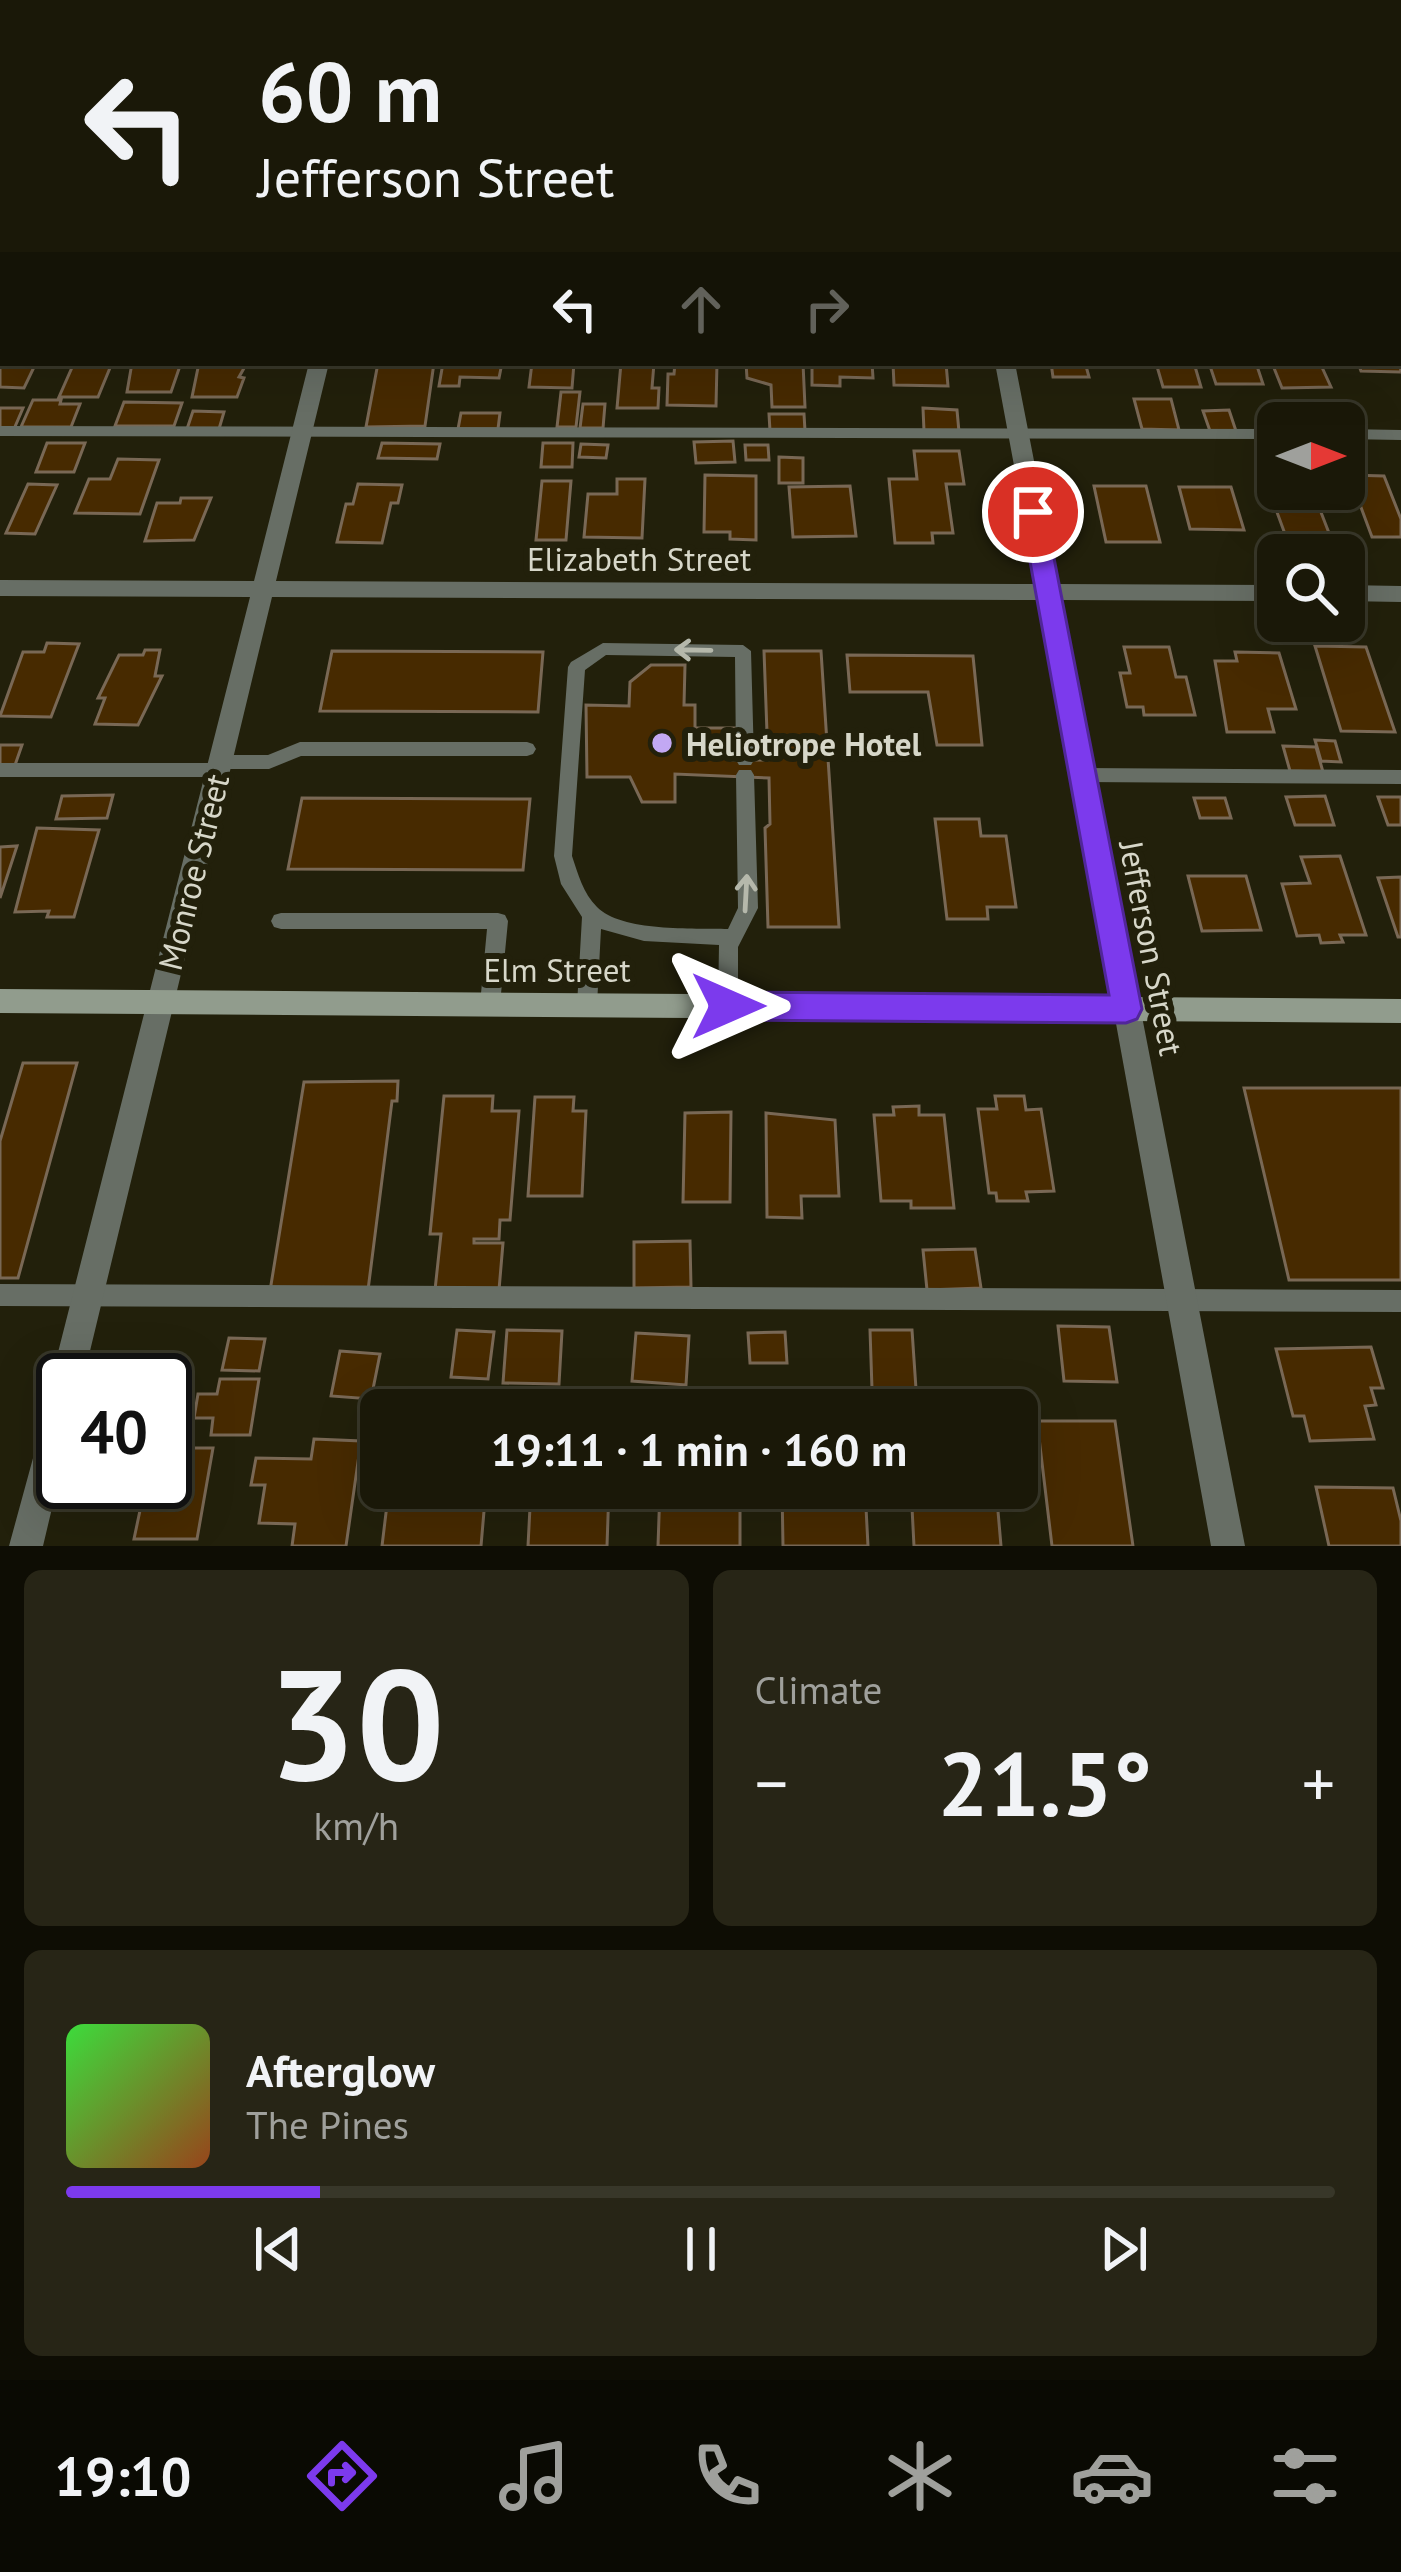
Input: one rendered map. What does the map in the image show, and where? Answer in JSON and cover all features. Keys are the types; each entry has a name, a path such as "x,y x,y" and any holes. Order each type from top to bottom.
{"street":[{"name":"Monroe Street","path":"74,1353 319,366"},
{"name":"Jefferson Street","path":"1006,366 1228,1546"},
{"name":"Elizabeth Street","path":"0,588 1257,593"},
{"path":"1365,593 1401,594"},
{"name":"Elm Street","path":"0,1001 1401,1011"},
{"path":"26,1546 36,1506"}],"lane":[{"path":"0,431 1257,434"},
{"path":"1365,434 1401,435"},
{"path":"728,1006 728,947 734,937 748,908 742,651 602,649 577,667 563,856 572,884 592,916 619,930 648,936 734,937"},
{"path":"0,770 219,766 269,762 300,749 527,749"},
{"path":"1083,775 1401,777"},
{"path":"587,1005 592,916"},
{"path":"281,922 498,921 490,1004"},
{"path":"0,1295 1401,1301"}],"building":[{"path":"0,366 35,366 24,388 0,387"},
{"path":"73,366 111,366 98,397 59,397"},
{"path":"131,366 180,366 171,392 127,392"},
{"path":"198,366 245,366 237,397 192,397"},
{"path":"377,366 434,366 425,426 366,427"},
{"path":"442,366 501,366 499,378 460,377 459,386 439,386"},
{"path":"532,366 574,366 572,388 529,387"},
{"path":"621,366 654,366 652,388 659,388 658,408 617,408"},
{"path":"675,366 717,366 716,406 667,405 668,374 674,374"},
{"path":"746,366 803,366 805,407 772,407 771,385 747,378"},
{"path":"812,366 872,366 873,378 840,377 840,386 812,385"},
{"path":"893,366 946,366 948,386 894,385"},
{"path":"1051,366 1086,366 1089,377 1053,377"},
{"path":"1157,366 1195,366 1201,387 1163,387"},
{"path":"1210,366 1257,366 1263,384 1216,384"},
{"path":"1273,366 1321,366 1331,387 1282,388"},
{"path":"1359,366 1400,366 1401,372 1361,371"},
{"path":"561,392 580,392 576,427 557,427"},
{"path":"1134,399 1171,399 1179,430 1142,429"},
{"path":"33,400 80,404 71,427 21,427"},
{"path":"124,402 182,403 174,426 115,426"},
{"path":"583,404 605,404 603,428 580,428"},
{"path":"0,408 23,408 14,429 0,429"},
{"path":"923,408 957,410 959,432 924,431"},
{"path":"1229,410 1236,431 1210,431 1203,411"},
{"path":"193,411 224,412 219,429 187,429"},
{"path":"461,413 500,413 498,429 458,429"},
{"path":"769,414 804,414 805,431 770,431"},
{"path":"733,441 735,462 696,463 694,442"},
{"path":"47,443 85,443 74,472 36,472"},
{"path":"382,443 440,444 437,459 378,458"},
{"path":"543,443 573,443 572,467 541,467"},
{"path":"581,444 608,445 606,458 579,457"},
{"path":"745,445 768,445 769,460 746,460"},
{"path":"914,451 959,451 964,484 946,484 953,533 932,533 933,543 895,543 889,479 917,479"},
{"path":"779,457 803,458 803,483 779,483"},
{"path":"118,459 159,460 140,514 75,513 89,479 110,479"},
{"path":"705,475 756,476 756,540 730,539 730,532 704,532"},
{"path":"1365,475 1384,476 1401,519 1401,537 1372,537 1362,510"},
{"path":"617,479 645,479 642,538 584,537 588,494 617,494"},
{"path":"542,481 571,481 566,540 536,540"},
{"path":"28,484 57,485 35,534 6,533"},
{"path":"358,484 402,485 398,503 391,503 382,543 337,542 346,504 353,504"},
{"path":"850,486 856,536 793,537 789,487"},
{"path":"1094,486 1146,486 1160,542 1106,542"},
{"path":"1179,487 1231,487 1244,530 1190,529"},
{"path":"181,498 211,498 194,540 145,541 157,503 180,503"},
{"path":"1276,510 1320,510 1329,533 1285,534"},
{"path":"47,643 79,644 51,717 0,716 23,652 44,652"},
{"path":"1315,646 1366,647 1395,732 1341,731"},
{"path":"1124,647 1169,647 1176,677 1186,677 1195,715 1144,715 1143,707 1127,707 1120,673 1130,673"},
{"path":"145,650 160,650 155,676 162,676 138,725 95,724 105,698 98,698 119,655 143,655"},
{"path":"332,651 543,652 538,712 320,711"},
{"path":"764,651 821,651 839,927 768,927 765,828 770,824 769,778 675,774 675,802 642,802 630,777 587,777 586,705 629,706 630,682 651,665 685,665 684,705 695,705 695,728 739,728 740,756 731,756 731,760 768,760"},
{"path":"1235,652 1279,653 1296,709 1268,709 1274,732 1227,732 1215,661 1237,661"},
{"path":"847,655 973,656 982,745 937,745 928,692 850,692"},
{"path":"1315,740 1335,741 1341,762 1321,761"},
{"path":"0,745 22,745 14,768 0,768"},
{"path":"1283,746 1316,747 1323,772 1290,771"},
{"path":"113,795 107,818 56,819 62,796"},
{"path":"1325,796 1334,825 1295,825 1286,797"},
{"path":"1378,797 1401,797 1401,825 1388,825"},
{"path":"302,798 530,799 523,870 288,869"},
{"path":"1194,798 1225,798 1231,818 1200,818"},
{"path":"935,819 979,819 981,836 1006,836 1016,907 987,907 988,919 947,919"},
{"path":"37,828 99,830 74,917 47,917 49,911 15,912"},
{"path":"17,846 0,898 0,847"},
{"path":"1340,856 1366,935 1340,935 1343,942 1321,943 1319,935 1297,936 1282,884 1310,883 1301,857"},
{"path":"1188,876 1246,876 1261,930 1202,931"},
{"path":"1401,877 1401,937 1398,937 1378,878"},
{"path":"23,1063 77,1063 18,1278 0,1278 0,1141"},
{"path":"398,1081 368,1290 270,1291 304,1082"},
{"path":"1244,1088 1401,1088 1401,1280 1289,1280"},
{"path":"444,1096 493,1096 492,1111 519,1111 510,1220 500,1220 499,1239 474,1239 474,1243 503,1243 499,1290 435,1290 441,1234 430,1234"},
{"path":"995,1096 1024,1096 1026,1110 1041,1109 1054,1191 1026,1192 1028,1201 997,1201 996,1193 989,1193 978,1109 997,1109"},
{"path":"535,1097 574,1097 573,1111 586,1111 582,1196 528,1196"},
{"path":"919,1106 919,1115 944,1115 954,1208 911,1208 911,1201 881,1201 874,1115 894,1115 893,1107"},
{"path":"731,1112 730,1202 683,1202 685,1113"},
{"path":"766,1113 835,1120 839,1196 801,1196 802,1218 767,1217"},
{"path":"690,1241 691,1287 634,1288 634,1242"},
{"path":"975,1249 981,1288 927,1290 923,1250"},
{"path":"1058,1326 1109,1327 1117,1382 1064,1381"},
{"path":"457,1330 494,1332 488,1379 451,1377"},
{"path":"507,1330 562,1331 559,1384 503,1383"},
{"path":"870,1330 912,1330 916,1389 872,1389"},
{"path":"785,1332 787,1363 750,1363 748,1333"},
{"path":"636,1333 689,1336 686,1385 632,1381"},
{"path":"229,1338 265,1339 259,1371 222,1370"},
{"path":"1371,1347 1383,1388 1371,1388 1376,1405 1365,1406 1374,1439 1310,1441 1304,1416 1293,1416 1276,1349"},
{"path":"340,1351 380,1354 373,1389 360,1389 360,1398 331,1396"},
{"path":"220,1379 259,1379 250,1435 211,1435 213,1418 194,1418 198,1394 217,1394"},
{"path":"1038,1421 1115,1421 1133,1546 1052,1546"},
{"path":"314,1439 360,1441 346,1546 292,1546 295,1524 259,1523 265,1485 251,1485 256,1458 311,1459"},
{"path":"192,1448 213,1448 197,1539 134,1539 140,1509 192,1509"},
{"path":"1316,1487 1393,1488 1401,1546 1329,1546"},
{"path":"386,1509 484,1509 481,1546 382,1546"},
{"path":"530,1509 608,1509 607,1546 528,1546"},
{"path":"659,1509 740,1509 740,1546 658,1546"},
{"path":"782,1509 866,1509 868,1546 783,1546"},
{"path":"912,1509 998,1509 1001,1546 914,1546"}],"place":[{"name":"Heliotrope Hotel","path":"662,743"}],"route":[{"path":"728,1006 1126,1009 1033,512"}]}
